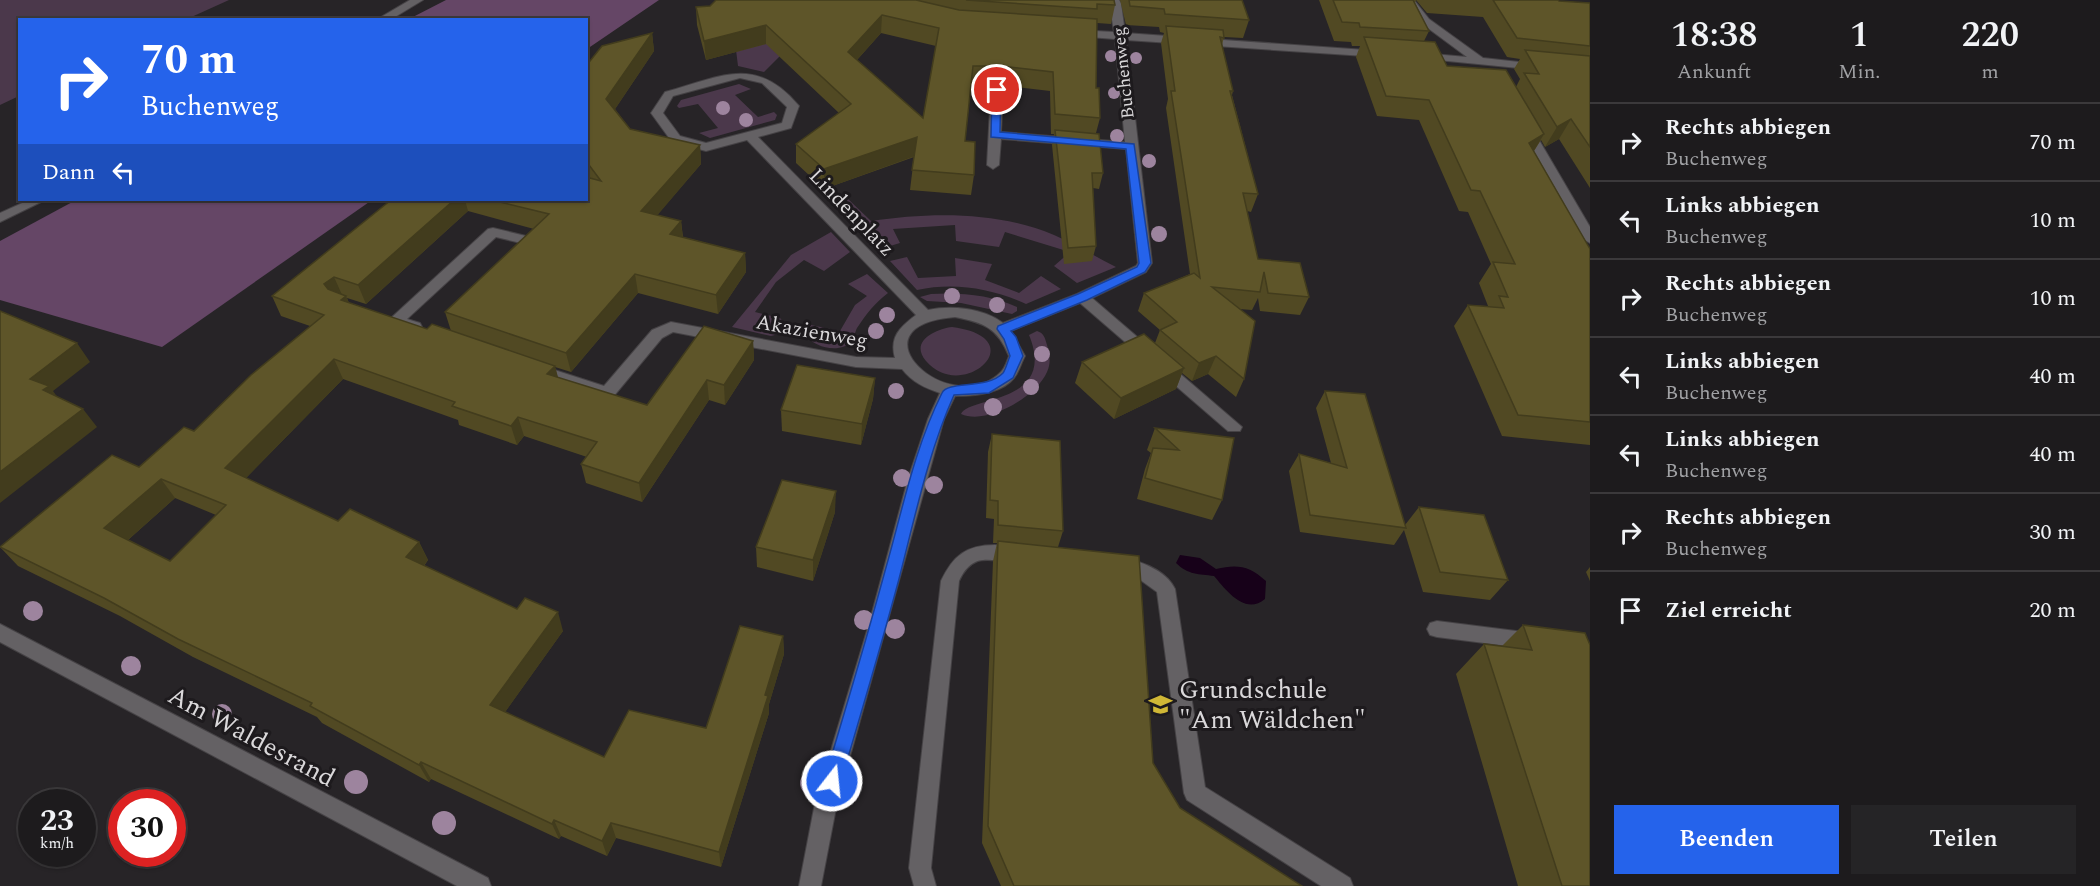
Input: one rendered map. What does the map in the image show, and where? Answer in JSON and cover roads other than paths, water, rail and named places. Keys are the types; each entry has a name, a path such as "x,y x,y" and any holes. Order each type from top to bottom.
{"street":[{"path":"385,18 418,0"},
{"name":"Buchenweg","path":"1003,329 1082,297 1141,269 1145,263 1130,146 1116,3 1113,0"},
{"path":"1409,0 1425,21 1481,62 1494,77"},
{"path":"1062,32 1401,55 1545,68"},
{"path":"740,75 766,81 794,106 786,125 750,136 706,147 676,139 657,113 669,94 740,75"},
{"path":"993,165 997,90"},
{"path":"1519,115 1590,239"},
{"name":"Buchenweg","path":"995,135 1130,146"},
{"name":"Lindenplatz","path":"750,136 925,316"},
{"path":"2,218 36,201"},
{"path":"430,332 391,319 492,232 521,239"},
{"path":"1082,297 1234,427"},
{"path":"955,312 984,318 1003,329 1010,337 1017,356 1008,375 984,389 949,391 920,380 904,364 898,346 906,329 925,316 955,312"},
{"name":"Akazienweg","path":"519,363 607,393 657,334 671,327 855,362 904,364"},
{"path":"810,886 826,803 879,624 917,479 936,419 949,391"},
{"path":"925,886 920,868 950,581 956,567 965,557 985,551 1041,557"},
{"path":"1096,562 1130,566 1157,579 1166,589 1195,793 1342,886"},
{"path":"1437,629 1555,643"},
{"name":"Am Waldesrand","path":"0,632 480,886"}],"place":[{"name":"Grundschule \"Am Wäldchen\"","path":"1161,704"}]}
